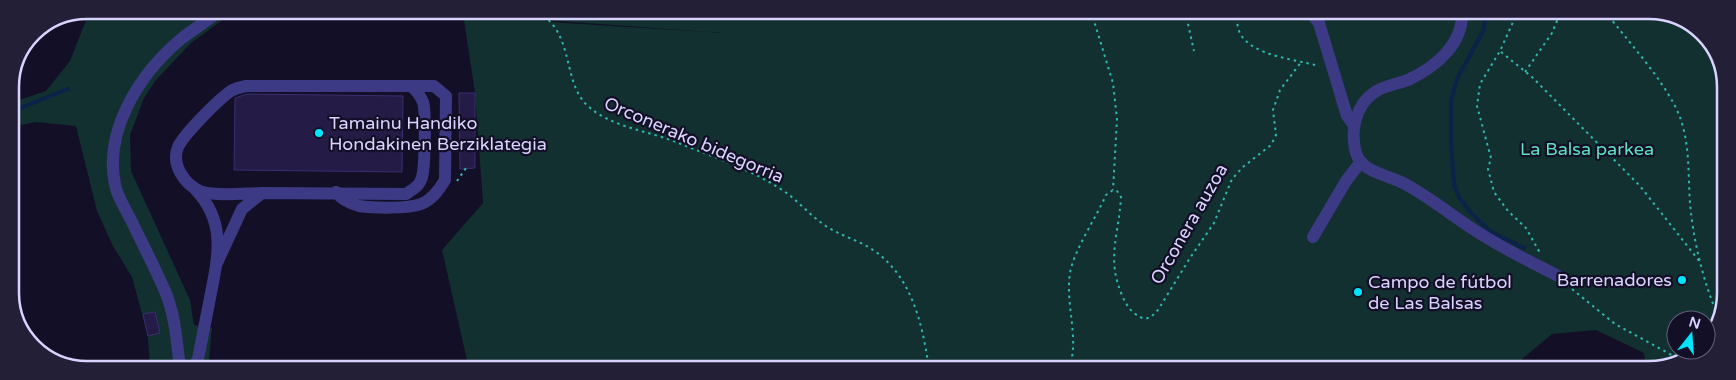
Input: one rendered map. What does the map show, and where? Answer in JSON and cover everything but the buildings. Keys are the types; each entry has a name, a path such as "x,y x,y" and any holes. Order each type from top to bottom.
{"street":[{"path":"179,361 177,336 166,293 117,192 114,169 116,138 124,111 139,86 180,40 209,19"},
{"path":"1316,19 1319,23 1347,116 1353,124"},
{"path":"1462,19 1461,30 1452,47 1434,65 1410,79 1375,92 1362,104 1353,124 1356,152 1360,163 1421,192 1485,237 1558,276"},
{"path":"197,361 219,248 213,216 207,201 179,170 176,159 178,148 194,126 232,90 246,86 434,86 446,96 444,180 440,190 422,204 412,206 358,206 340,198 336,192"},
{"path":"193,187 203,192 406,194 416,188 422,178 424,104 419,93 411,86"},
{"path":"1313,237 1346,181 1360,163"},
{"path":"217,263 242,209 262,193"}],"path":[{"name":"Orconerako bidegorria","path":"545,19 562,40 575,88 589,107 606,119 659,136 763,179 794,198 823,224 877,252 895,271 908,290 918,311 927,361"},
{"path":"1070,361 1073,335 1068,289 1070,270 1106,195 1113,190 1117,119 1113,83 1093,19"},
{"path":"1189,19 1188,24 1194,51"},
{"path":"1236,19 1237,31 1242,39 1274,56 1334,70"},
{"path":"1514,19 1500,51 1480,84 1477,106 1492,158 1488,169 1494,192 1526,228 1544,260"},
{"path":"1525,72 1552,33 1558,19"},
{"path":"1610,19 1667,92 1681,119 1689,155 1690,204 1701,264 1716,308"},
{"path":"1500,51 1525,72 1640,186 1701,264"},
{"name":"Orconera auzoa","path":"1113,190 1117,191 1121,197 1113,251 1115,278 1132,313 1145,319 1151,317 1173,288 1190,258 1214,223 1232,180 1242,167 1270,145 1276,135 1273,110 1278,97 1302,61"},
{"path":"1558,276 1615,324 1666,352"}],"green space":[{"path":"86,19 224,19 191,43 155,81 144,98 130,135 131,171 190,300 194,325 212,328 209,361 150,361 148,336 132,277 113,246 97,211 76,126 36,122 19,125 19,100 46,91 70,61"},
{"name":"La Balsa parkea","path":"464,19 1457,19 1458,21 1462,19 1649,19 1675,24 1690,33 1708,53 1716,74 1716,306 1715,310 1666,310 1666,359 1653,361 1645,361 1644,353 1596,330 1552,334 1520,361 467,361 442,250 483,203 475,93","holes":["545,20 723,33 549,22"]}],"waterway":[{"path":"1485,19 1483,31 1457,79 1451,100 1451,143 1454,185 1459,197 1470,212 1491,232 1524,248"},
{"path":"19,108 68,89"}],"place":[{"name":"Tamainu Handiko Hondakinen Berziklategia","path":"319,133"},
{"name":"Barrenadores","path":"1682,280"},
{"name":"Campo de fútbol de Las Balsas","path":"1358,292"}]}
